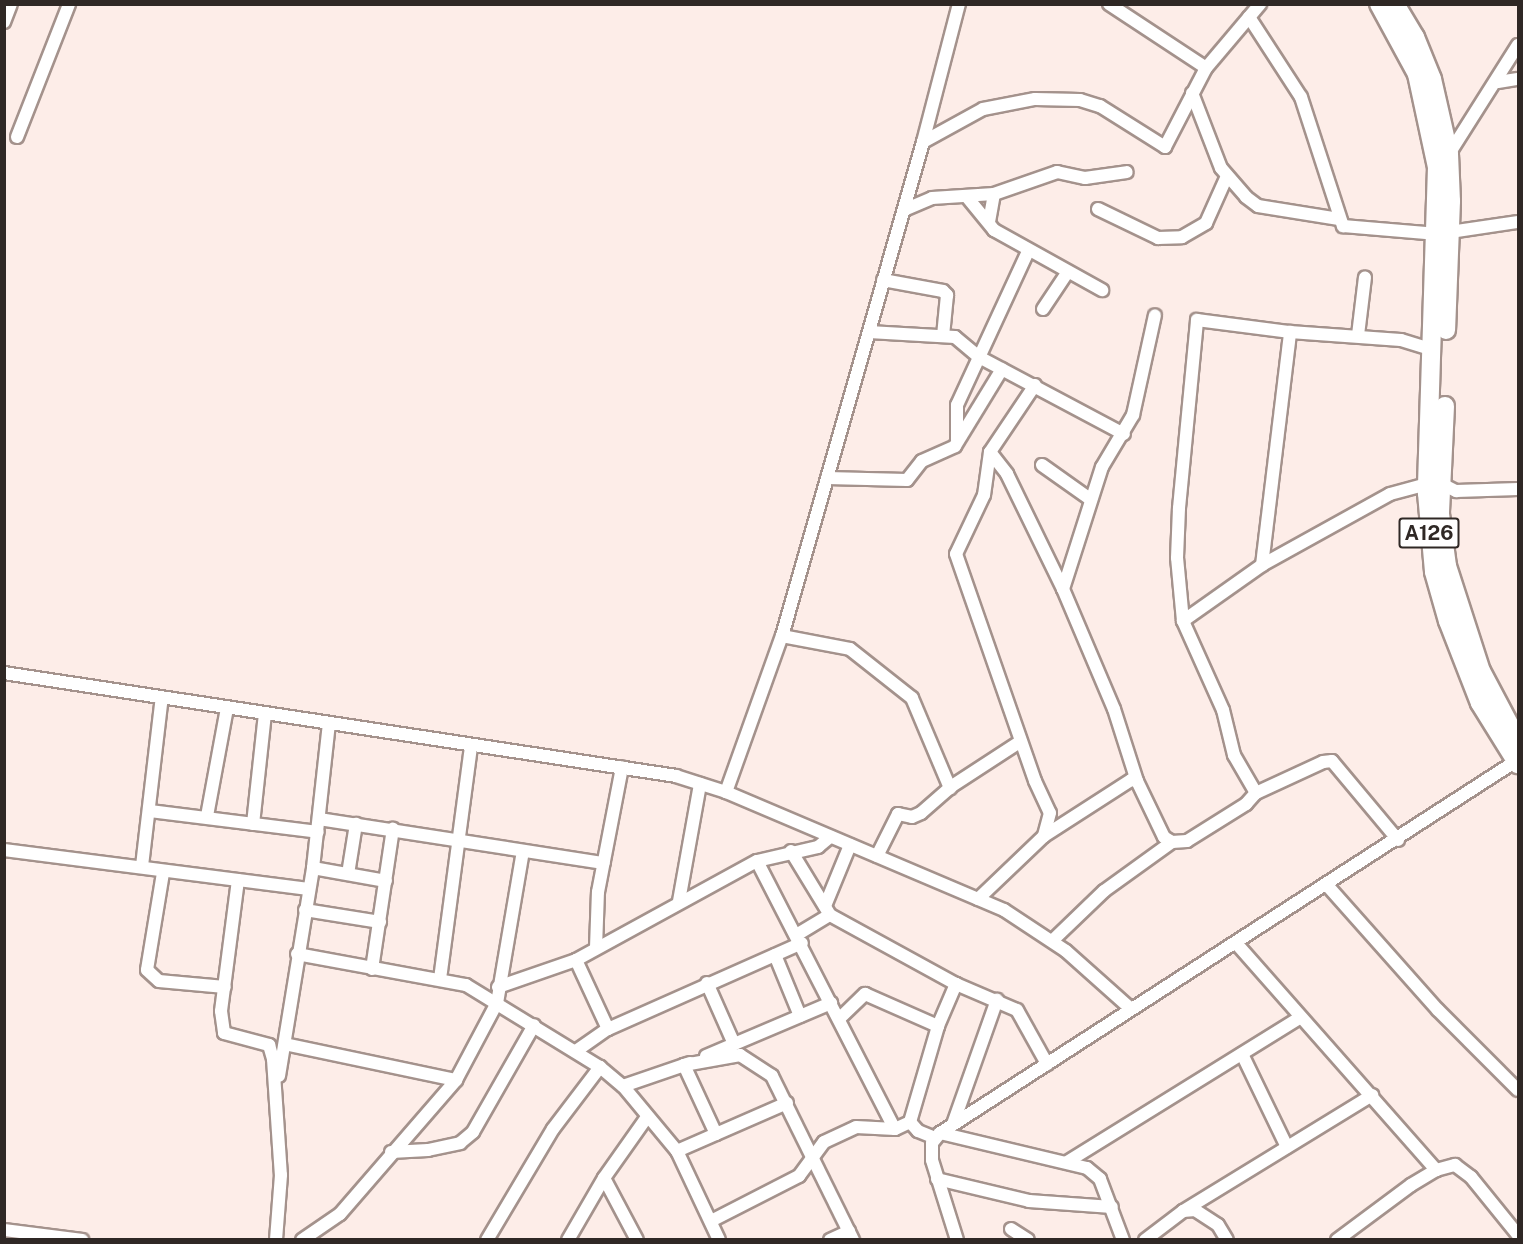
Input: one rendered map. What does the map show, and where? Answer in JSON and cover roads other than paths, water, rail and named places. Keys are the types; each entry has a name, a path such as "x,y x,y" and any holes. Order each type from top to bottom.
{"highway":[{"name":"A126","path":"1379,4 1407,51 1424,97 1437,167 1444,233"},
{"name":"A126","path":"1395,4 1414,37 1432,79 1449,154 1442,276 1439,493 1434,572 1448,621 1480,703 1517,762"},
{"name":"A126","path":"1442,276 1433,350 1439,493 1447,566 1460,613 1490,693 1518,741"}],"street":[{"path":"4,22 11,4"},
{"path":"17,137 69,4"},
{"path":"726,792 782,636 904,210 959,4"},
{"path":"1109,4 1206,68"},
{"path":"923,142 983,109 1035,99 1080,100 1100,106 1165,147 1206,68 1260,4"},
{"path":"1249,17 1301,97 1339,219 1345,228 1444,233 1518,222"},
{"path":"1449,154 1498,82 1518,45"},
{"path":"1498,82 1518,79"},
{"path":"1192,93 1227,176 1258,206 1339,219"},
{"path":"904,210 932,198 994,194 1051,173 1084,178 1127,172"},
{"path":"1098,208 1158,238 1182,237 1206,224 1227,176"},
{"path":"989,222 994,194"},
{"path":"967,197 994,230 1067,273 1102,290"},
{"path":"957,440 957,405 1028,251"},
{"path":"1043,309 1067,273"},
{"path":"1358,335 1365,277"},
{"path":"883,280 944,291 946,295 943,336"},
{"path":"1063,590 1102,467 1124,434 1133,415 1155,315"},
{"path":"1256,793 1234,755 1223,710 1183,621 1178,558 1179,508 1197,320 1290,332 1358,335 1401,340 1433,350"},
{"path":"869,332 959,339 979,357 1124,434"},
{"path":"1262,565 1290,332"},
{"path":"827,478 907,480 922,460 955,446 1002,369"},
{"path":"1035,385 993,460 984,495 956,554 1021,741 1050,813 1044,836"},
{"path":"993,460 1063,590 1114,709 1137,782 1158,831 1172,842"},
{"path":"1042,465 1090,499"},
{"path":"1183,621 1262,565 1390,494 1518,489"},
{"path":"782,636 850,649 912,698 950,788"},
{"path":"4,673 471,747 622,767 700,784 726,792 1004,910 1052,941 1130,1008"},
{"path":"142,866 162,697"},
{"path":"207,816 227,708"},
{"path":"253,824 266,714"},
{"path":"276,1089 313,868 329,724"},
{"path":"877,856 898,813 912,817 921,813 950,788 1021,741"},
{"path":"440,979 471,747"},
{"path":"1052,941 1104,891 1172,842 1187,841 1246,804 1256,793 1323,762 1332,761 1398,840"},
{"path":"957,1239 932,1160 938,1135 1130,1008 1236,943 1517,762"},
{"path":"596,948 597,892 622,767"},
{"path":"978,899 1044,836 1131,780 1137,782"},
{"path":"679,901 700,784"},
{"path":"150,810 253,824 356,824 604,863"},
{"path":"348,874 356,824"},
{"path":"372,969 393,829"},
{"path":"498,987 576,960 679,901 757,861 818,846 830,837"},
{"path":"576,1051 608,1029 707,983 776,955 800,938 828,910 850,845"},
{"path":"4,850 142,866 163,873 309,890"},
{"path":"302,1239 340,1214 391,1152 456,1080 497,1003 523,851"},
{"path":"791,851 828,910 956,984 1017,1010 1047,1064"},
{"path":"757,861 800,938 895,1129"},
{"path":"313,868 386,881"},
{"path":"163,873 147,970 159,981 225,987"},
{"path":"238,880 221,1011 224,1033 269,1045 276,1089 281,1175 276,1239"},
{"path":"1326,884 1422,993 1518,1090"},
{"path":"305,910 380,922"},
{"path":"1236,943 1436,1170"},
{"path":"297,954 466,985 600,1067 623,1086 676,1151 719,1239"},
{"path":"776,955 800,1016"},
{"path":"576,960 608,1029"},
{"path":"707,983 735,1044"},
{"path":"711,1221 799,1176 824,1142 856,1126 895,1129 910,1122 938,1026 956,984"},
{"path":"840,1018 865,994 938,1026"},
{"path":"953,1124 997,1000"},
{"path":"623,1086 684,1065 831,1003"},
{"path":"1067,1162 1302,1017"},
{"path":"391,1152 460,1143 473,1132 534,1026"},
{"path":"285,1044 456,1080"},
{"path":"1242,1054 1287,1146"},
{"path":"684,1065 740,1055 772,1076 814,1156 851,1235 830,1239"},
{"path":"684,1065 716,1134"},
{"path":"486,1239 553,1129 600,1067"},
{"path":"1145,1239 1183,1211 1372,1095"},
{"path":"676,1151 787,1103"},
{"path":"568,1239 604,1178 647,1117"},
{"path":"910,1122 918,1131 1087,1168 1100,1179 1123,1239"},
{"path":"1337,1239 1436,1170 1455,1165 1471,1177 1518,1235 1514,1239"},
{"path":"604,1178 637,1239"},
{"path":"938,1179 1029,1201 1112,1207"},
{"path":"1183,1211 1204,1215 1218,1225 1227,1239"},
{"path":"1011,1229 1028,1239"},
{"path":"4,1230 82,1239"}]}
